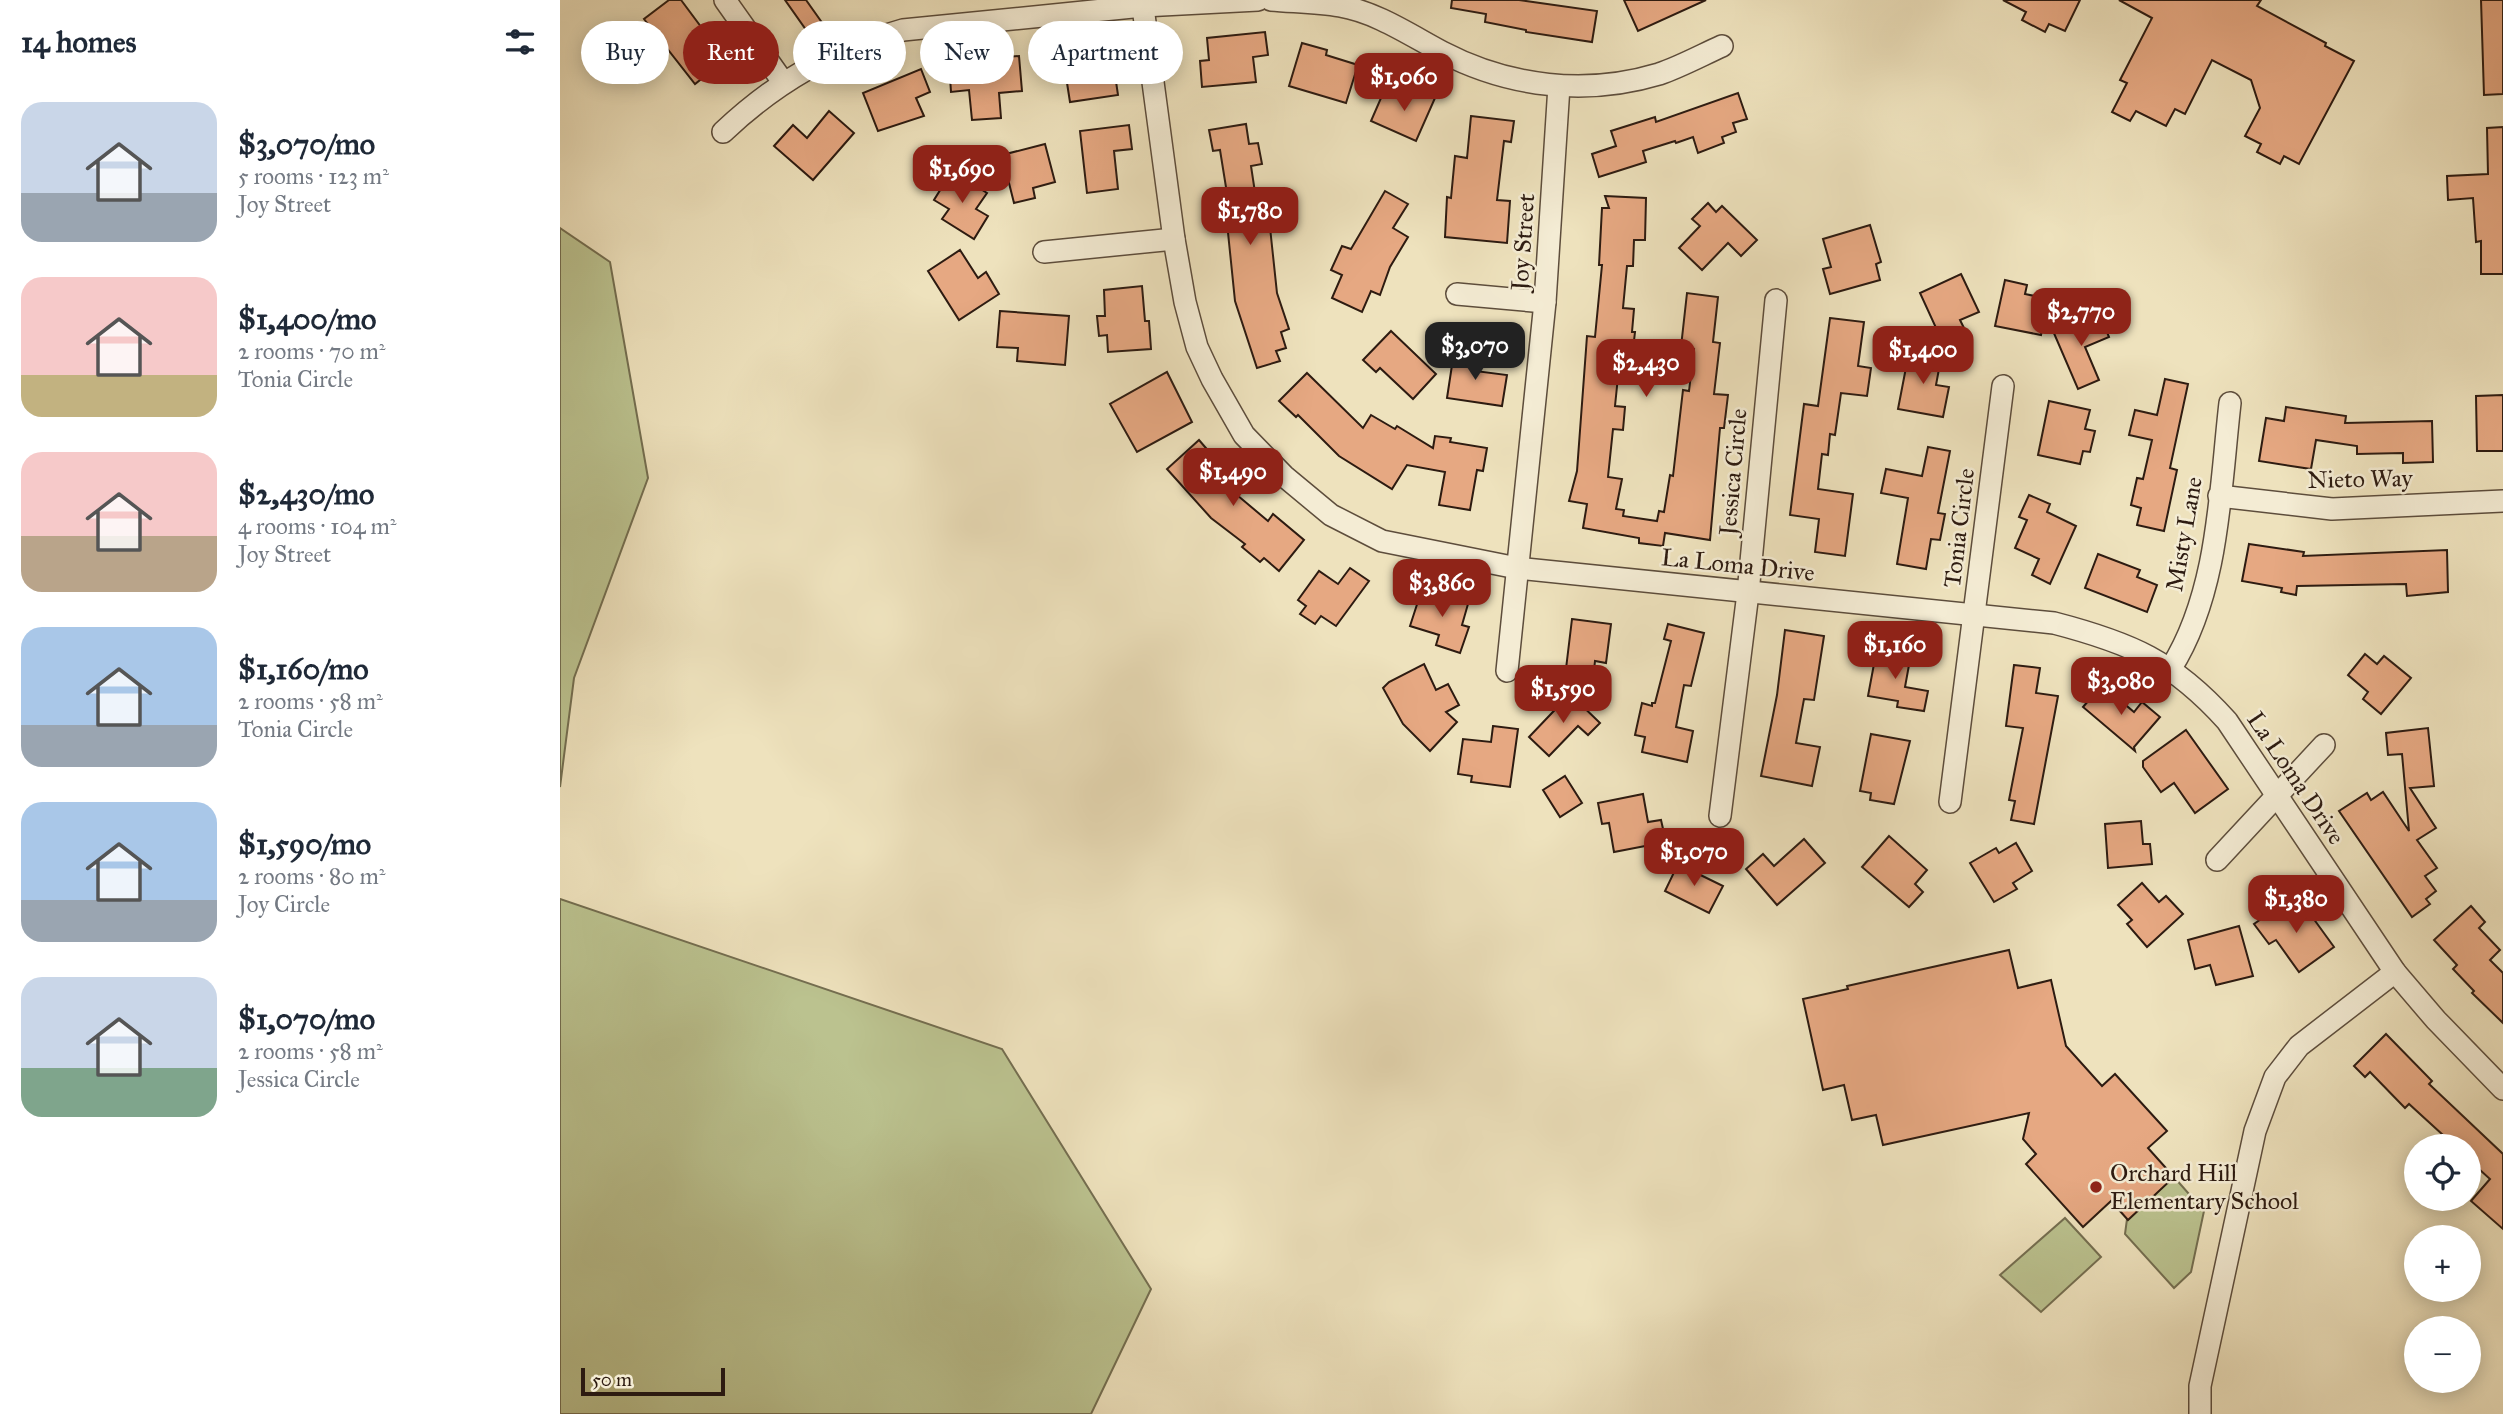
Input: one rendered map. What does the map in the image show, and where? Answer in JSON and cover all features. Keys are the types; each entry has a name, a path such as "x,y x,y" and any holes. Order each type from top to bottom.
{"street":[{"path":"725,0 783,82"},
{"path":"723,132 783,82 839,51 903,30 1143,3 1258,0"},
{"path":"1271,0 1341,6 1401,29 1444,53 1493,73 1559,86 1594,87 1641,78 1660,73 1722,46"},
{"name":"La Loma Drive","path":"1143,3 1174,239 1197,347 1244,435 1284,476 1331,515 1382,541 1517,568 1974,617 2054,623 2094,633 2128,646 2171,668 2202,693 2227,721 2395,972 2436,1020 2503,1089"},
{"name":"Joy Street","path":"1507,671 1545,302 1559,86"},
{"path":"1044,252 1174,239"},
{"path":"1457,295 1545,302"},
{"name":"Jessica Circle","path":"1720,816 1748,593 1776,300"},
{"name":"Tonia Circle","path":"1950,802 2003,386"},
{"name":"Misty Lane","path":"2171,668 2185,645 2207,576 2230,403"},
{"name":"Nieto Way","path":"2219,496 2332,509 2503,501"},
{"path":"2217,860 2324,745"},
{"path":"2200,1414 2200,1386 2246,1171 2255,1131 2275,1077 2299,1046 2395,972"}],"green space":[{"path":"560,228 610,262 648,478 574,678 560,787"},
{"path":"560,899 1002,1049 1151,1289 1091,1414 560,1414"},
{"path":"2174,1177 2204,1211 2191,1272 2174,1288 2125,1234 2127,1219"},
{"path":"2065,1218 2101,1257 2041,1312 2000,1275"}],"building":[{"path":"669,0 681,0 697,21 683,21 683,69 669,51 669,21 644,19"},
{"path":"785,0 806,0 821,21 800,21"},
{"path":"1452,0 1519,0 1597,11 1592,42 1526,32 1485,22 1486,14 1451,8"},
{"path":"1624,0 1706,0 1638,31"},
{"path":"2003,0 2080,0 2065,31 2049,24 2045,32 2022,20 2026,12"},
{"path":"2119,0 2261,0 2257,6 2354,61 2299,164 2284,156 2280,164 2257,152 2261,144 2245,136 2260,108 2251,80 2212,60 2185,114 2175,109 2166,126 2136,111 2130,121 2112,112 2127,83 2120,80 2152,18"},
{"path":"2481,0 2503,0 2503,94 2484,95"},
{"path":"1265,32 1268,55 1253,57 1256,82 1202,87 1200,61 1209,60 1207,38"},
{"path":"1302,43 1327,50 1326,55 1358,65 1346,103 1289,86"},
{"path":"1014,56 1019,56 1022,91 999,93 1001,118 972,120 969,90 951,92 950,84 1014,84"},
{"path":"920,69 920,84 927,84 930,92 916,98 924,116 878,131 863,93 885,84 906,84 906,75"},
{"path":"1067,84 1116,84 1118,95 1070,102"},
{"path":"1414,89 1435,98 1416,141 1371,121 1384,91 1408,102"},
{"path":"1738,93 1747,119 1733,123 1736,132 1722,137 1724,143 1698,153 1693,137 1676,143 1675,141 1643,151 1646,162 1599,177 1592,154 1616,146 1611,131 1655,117 1656,122"},
{"path":"829,111 854,133 813,180 774,146 793,125 807,138"},
{"path":"1471,116 1514,121 1511,142 1504,141 1497,200 1510,201 1507,243 1445,237 1447,197 1451,198 1455,156 1467,158"},
{"path":"1246,124 1249,144 1258,143 1262,164 1251,166 1259,219 1269,218 1277,293 1289,329 1281,332 1286,348 1276,351 1280,361 1257,368 1235,301 1226,213 1230,212 1220,150 1213,151 1209,130"},
{"path":"1129,125 1132,149 1114,151 1118,189 1087,193 1080,131"},
{"path":"2503,127 2503,274 2481,274 2481,241 2476,242 2473,198 2448,200 2447,176 2488,174 2487,128"},
{"path":"1045,144 1055,182 1033,188 1035,198 1014,203 1002,155"},
{"path":"952,171 987,193 976,209 988,216 974,239 942,219 949,209 934,200"},
{"path":"1385,191 1408,204 1393,228 1408,237 1390,267 1380,295 1371,291 1362,312 1332,298 1342,275 1331,270 1342,246 1351,249"},
{"path":"1605,196 1646,198 1645,240 1634,240 1633,266 1627,266 1623,308 1634,309 1632,332 1635,332 1632,358 1620,357 1615,406 1625,407 1623,430 1613,429 1608,477 1622,479 1616,509 1624,510 1623,516 1657,521 1659,511 1664,512 1670,475 1673,476 1683,390 1689,391 1694,349 1681,347 1687,293 1718,297 1713,342 1720,343 1714,394 1728,395 1724,428 1720,428 1710,540 1665,533 1663,546 1639,543 1639,538 1583,528 1587,504 1569,501 1577,471 1587,336 1595,337 1602,265 1599,265 1602,208 1609,208"},
{"path":"1708,203 1716,212 1722,206 1757,240 1741,256 1728,243 1702,270 1679,248 1700,226 1692,219"},
{"path":"1870,225 1881,262 1876,264 1880,280 1830,294 1823,269 1831,267 1823,239"},
{"path":"960,250 978,278 986,272 999,294 959,320 928,271"},
{"path":"1961,274 1979,312 1960,320 1965,330 1942,341 1920,293"},
{"path":"2005,280 2027,285 2025,294 2049,299 2041,335 1995,326"},
{"path":"1142,286 1151,349 1108,352 1107,335 1099,336 1097,316 1105,316 1104,290"},
{"path":"1000,311 1069,316 1065,365 1017,361 1018,348 997,347"},
{"path":"2100,315 2109,337 2085,347 2099,380 2078,389 2053,331 2080,319 2082,323"},
{"path":"1830,318 1864,322 1858,366 1871,368 1867,396 1841,393 1835,435 1830,434 1828,455 1822,454 1818,489 1853,494 1845,556 1815,552 1819,519 1790,515 1804,404 1818,406"},
{"path":"1391,331 1436,374 1413,399 1380,368 1376,372 1363,360"},
{"path":"1454,352 1478,356 1475,371 1507,375 1502,406 1447,398"},
{"path":"1909,352 1941,358 1936,385 1949,387 1943,417 1898,409"},
{"path":"1167,372 1192,422 1137,452 1110,404"},
{"path":"1307,373 1363,428 1371,415 1395,429 1397,426 1433,448 1435,436 1451,438 1450,442 1487,448 1483,471 1477,470 1470,510 1439,505 1445,472 1407,465 1392,489 1339,456 1298,415 1296,417 1279,401"},
{"path":"2165,379 2188,384 2170,468 2177,470 2164,531 2137,525 2141,508 2131,505 2137,478 2143,479 2152,440 2129,435 2135,410 2157,415"},
{"path":"2503,395 2503,451 2477,451 2476,396"},
{"path":"2049,401 2090,410 2085,429 2095,431 2090,452 2083,451 2080,464 2038,455"},
{"path":"2286,407 2346,416 2345,423 2432,421 2433,462 2403,463 2403,453 2357,454 2357,446 2316,440 2311,469 2259,461 2266,418 2284,421"},
{"path":"1199,440 1242,490 1237,495 1268,521 1273,514 1304,540 1279,571 1264,558 1260,562 1242,547 1245,544 1211,518 1167,469"},
{"path":"1928,447 1950,451 1938,513 1945,514 1940,540 1931,539 1926,569 1897,564 1908,498 1881,493 1886,469 1922,476"},
{"path":"2029,495 2050,504 2047,512 2076,526 2050,584 2032,575 2039,559 2015,548 2027,520 2019,517"},
{"path":"2249,544 2304,552 2303,556 2447,550 2448,592 2407,596 2406,584 2297,586 2296,595 2281,592 2282,588 2242,581"},
{"path":"2098,554 2140,570 2137,577 2157,585 2147,612 2085,588"},
{"path":"1350,568 1369,581 1336,626 1321,616 1315,624 1300,614 1306,606 1298,600 1319,571 1338,584"},
{"path":"1422,589 1468,604 1462,625 1469,627 1460,653 1436,645 1439,635 1410,626"},
{"path":"1572,619 1611,624 1606,663 1595,661 1593,680 1565,677"},
{"path":"1668,624 1704,633 1691,686 1684,685 1676,727 1693,731 1687,762 1642,752 1645,737 1635,735 1642,703 1652,706 1652,703 1655,703 1671,641 1664,639"},
{"path":"1785,630 1824,636 1814,700 1804,699 1796,743 1820,747 1812,786 1761,776 1777,695"},
{"path":"1877,648 1911,654 1905,687 1928,691 1924,711 1897,707 1898,701 1868,696"},
{"path":"2365,654 2377,664 2384,656 2411,678 2381,714 2363,699 2368,692 2348,675"},
{"path":"1424,664 1436,690 1448,684 1459,705 1446,712 1457,722 1430,751 1403,724 1383,688 1389,682"},
{"path":"2014,665 2040,668 2036,693 2058,696 2034,824 2011,820 2015,801 2009,800 2023,728 2006,726"},
{"path":"2102,685 2134,712 2142,702 2160,717 2134,747 2135,751 2083,707"},
{"path":"1570,694 1600,723 1588,735 1578,726 1549,756 1529,737"},
{"path":"1493,726 1518,729 1510,787 1471,782 1472,776 1458,774 1463,739 1491,742"},
{"path":"2428,728 2434,786 2410,788 2436,828 2417,840 2437,868 2425,876 2436,891 2426,899 2430,904 2412,917 2339,811 2367,793 2371,800 2383,792 2409,831 2402,754 2388,755 2386,733"},
{"path":"2186,730 2228,789 2195,813 2174,783 2161,792 2143,767 2143,761"},
{"path":"1871,734 1910,741 1894,804 1870,800 1871,793 1860,791"},
{"path":"1565,776 1582,803 1560,817 1543,790"},
{"path":"1643,794 1648,822 1661,820 1666,842 1614,852 1609,823 1602,824 1598,803"},
{"path":"2141,821 2143,844 2150,844 2152,864 2108,868 2105,824"},
{"path":"1889,836 1927,870 1915,884 1923,892 1909,907 1862,867"},
{"path":"1804,839 1825,863 1777,905 1746,869 1763,854 1774,866"},
{"path":"2016,843 2032,871 2013,883 2017,889 1994,902 1970,863 1996,848 1999,853"},
{"path":"1678,864 1723,886 1709,913 1665,891"},
{"path":"2142,883 2159,902 2166,896 2183,914 2147,947 2127,924 2132,920 2118,905"},
{"path":"2300,900 2334,947 2299,972 2276,940 2269,944 2254,924 2274,910 2279,915"},
{"path":"2471,906 2485,922 2479,928 2500,950 2490,960 2503,973 2503,1023 2472,993 2474,991 2453,969 2457,965 2434,940"},
{"path":"2239,926 2253,976 2216,985 2210,965 2195,969 2188,940"},
{"path":"2009,950 2018,988 2051,980 2066,1046 2102,1086 2115,1074 2167,1131 2148,1148 2174,1177 2128,1220 2111,1201 2083,1227 2026,1164 2036,1154 2023,1139 2029,1113 1883,1145 1876,1115 1852,1120 1844,1085 1823,1090 1803,999 1848,989 1847,986"},
{"path":"2386,1034 2432,1081 2429,1084 2503,1154 2503,1229 2481,1210 2481,1189 2490,1179 2481,1171 2481,1134 2442,1134 2409,1104 2405,1108 2370,1072 2365,1077 2354,1066"}],"place":[{"name":"Orchard Hill Elementary School","path":"2096,1187"}]}
